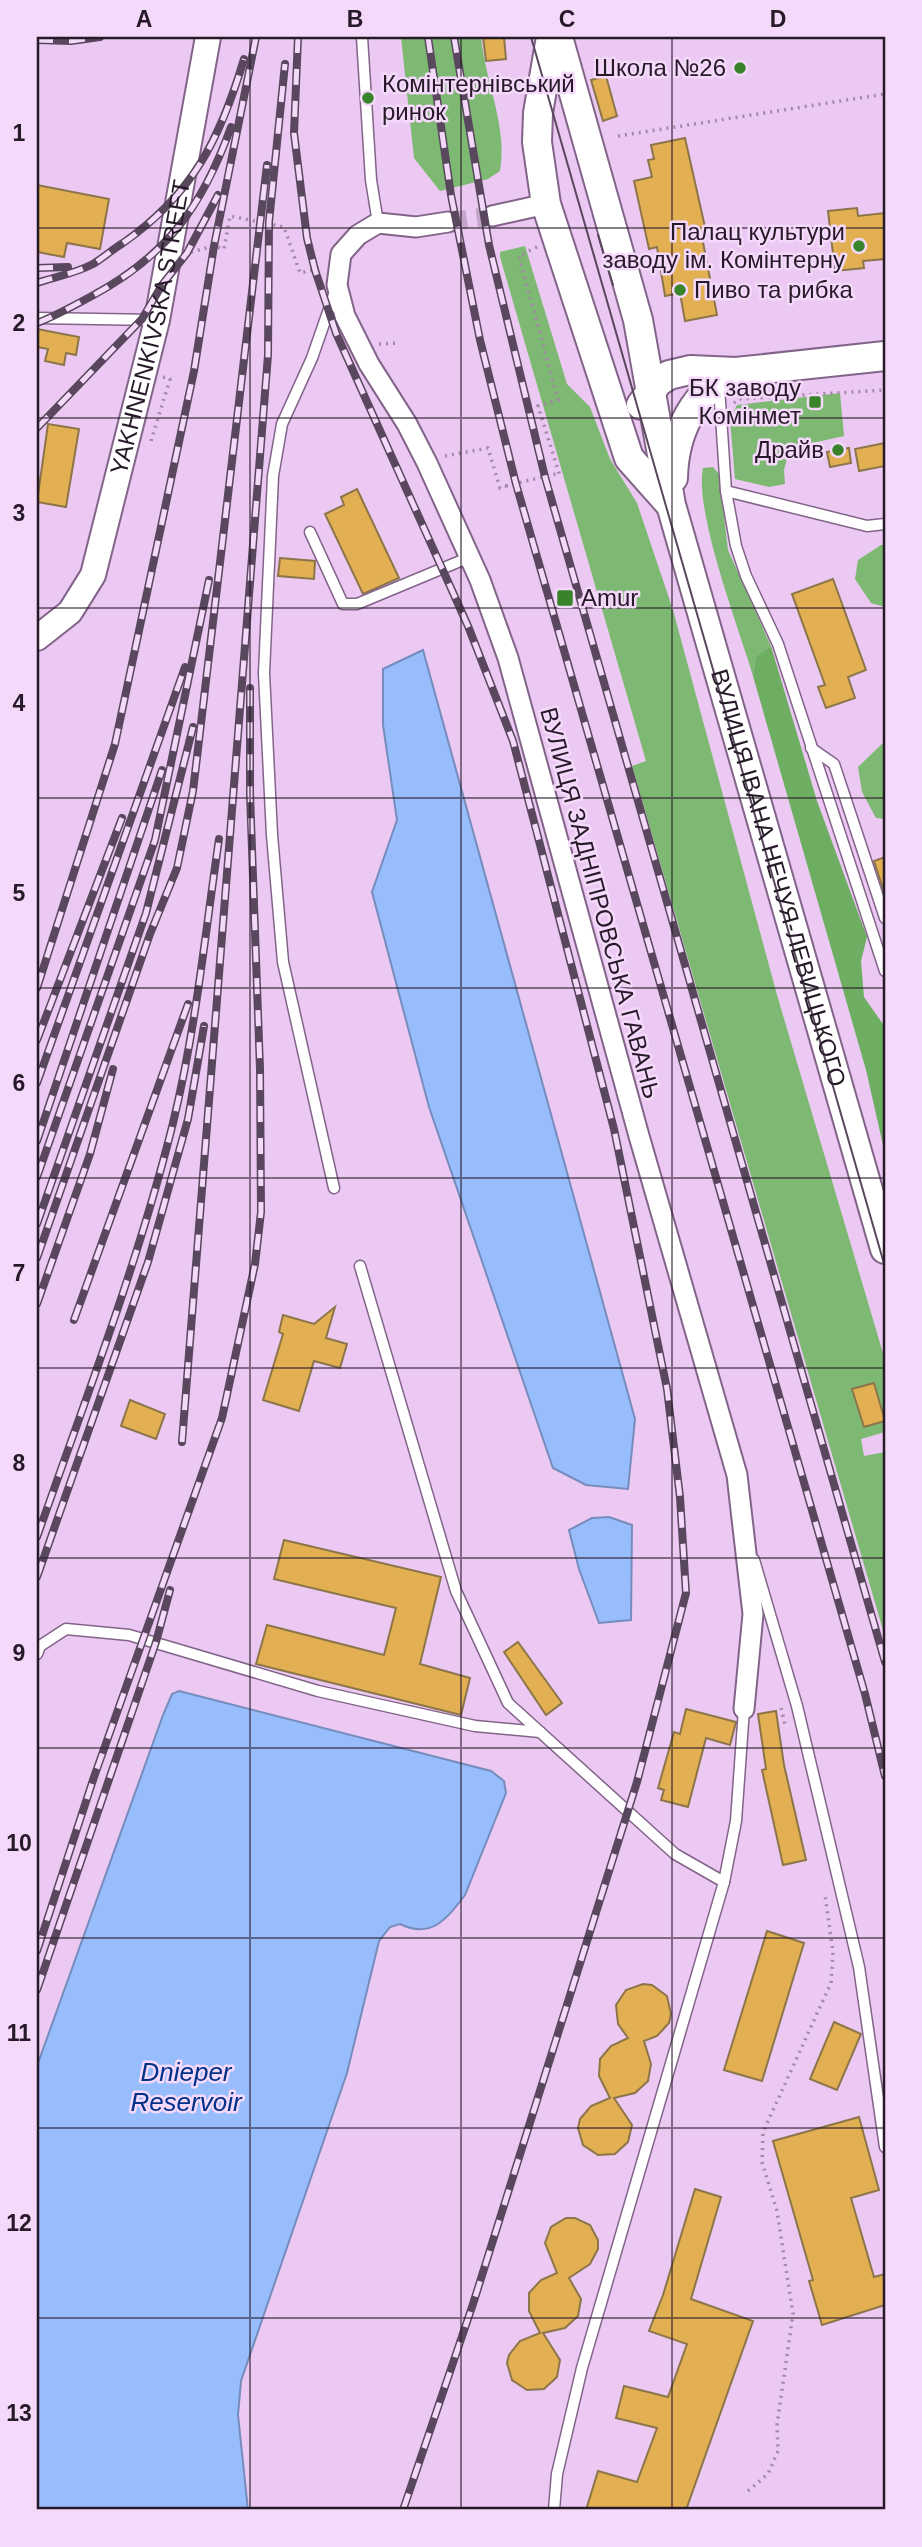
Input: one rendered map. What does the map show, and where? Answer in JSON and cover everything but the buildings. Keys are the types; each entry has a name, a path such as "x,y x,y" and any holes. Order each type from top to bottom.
{"main road":[{"name":"ВУЛИЦЯ ІВАНА НЕЧУЯ-ЛЕВИЦЬКОГО","path":"551,37 538,113 537,142 546,204 629,458 671,505"},
{"name":"ВУЛИЦЯ ІВАНА НЕЧУЯ-ЛЕВИЦЬКОГО","path":"558,37 638,320 671,505 885,1250"},
{"path":"638,320 657,346 690,370"},
{"path":"591,346 611,368 649,391 681,392 728,376 885,356"},
{"path":"629,458 639,410 649,391 669,375 690,370 728,376"},
{"path":"671,505 678,443 687,418 698,397 728,376"}],"street":[{"name":"YAKHNENKIVSKA STREET","path":"37,638 70,612 93,575 157,320 208,37"},
{"path":"492,216 546,204"},
{"path":"338,264 341,254 358,235 378,223 416,227 448,222"},
{"name":"ВУЛИЦЯ ЗАДНІПРОВСЬКА ГАВАНЬ","path":"338,264 337,285 345,316 359,345 407,424 470,557 508,658 639,1136 737,1475 753,1614 744,1709"}],"lane":[{"path":"362,37 370,180 378,223"},
{"path":"334,1188 283,961 272,835 264,673 273,477 282,424 312,358 337,285"},
{"path":"37,318 157,320"},
{"path":"728,376 726,491 736,546 746,576 779,644 885,971"},
{"path":"726,491 867,526 885,524"},
{"path":"310,532 343,604 357,604 470,557"},
{"path":"811,748 834,764 885,918"},
{"path":"360,1266 456,1591 508,1703 675,1854 723,1882"},
{"path":"746,1536 797,1706 859,1967 885,2147"},
{"path":"37,1654 40,1646 66,1629 129,1635 318,1691 475,1726 540,1732"},
{"path":"554,2510 557,2474 582,2368 723,1882 736,1821 744,1709"}],"path":[{"path":"618,136 885,94"},
{"path":"172,236 187,253 214,246 224,249 230,216 259,220 284,227 300,273 338,264"},
{"path":"466,452 488,448 500,488 559,475 538,406 558,400 519,256 530,251"},
{"path":"740,399 885,390"},
{"path":"782,1699 781,1711 788,1735"},
{"path":"748,2491 768,2474 778,2451 777,2425 793,2314 776,2211 762,2162 763,2132 831,1983 834,1952 824,1888"}],"green space":[{"path":"401,37 481,37 499,121 502,154 500,171 488,179 440,191 414,158"},
{"path":"525,246 567,384 590,407 610,459 637,503 673,610 777,995 885,1360 885,1432 861,1439 864,1456 885,1452 885,1637 632,766 646,761 500,257 500,252"},
{"path":"840,393 844,436 790,448 784,470 785,484 769,487 735,479 730,419 737,405"},
{"path":"713,467 719,474 728,550 771,646 756,656 753,676 719,570 705,512 703,468"},
{"path":"885,545 885,607 871,603 855,579 858,560"},
{"path":"771,646 817,801 867,937 861,961 864,997 885,1027 885,1154 866,1070 753,676 756,656"},
{"path":"885,741 885,819 876,818 862,792 858,767"}],"water":[{"path":"423,650 635,1419 628,1489 586,1485 553,1468 429,1107 372,892 397,820 383,725 383,669"},
{"path":"609,1517 632,1525 631,1620 599,1623 579,1569 569,1530 592,1518"},
{"name":"Dnieper Reservoir","path":"179,1691 491,1771 504,1781 506,1793 465,1895 451,1912 429,1928 411,1928 400,1924 390,1927 379,1941 347,2073 241,2381 238,2415 248,2510 37,2510 37,2066 163,1715 172,1694"}],"tunnel":[{"path":"448,222 492,216"}],"tram line":[{"path":"531,37 885,1267"},
{"path":"598,235 613,285"}],"railway":[{"path":"37,40 71,41 100,37"},
{"path":"37,988 115,744 194,371 214,246 256,37"},
{"path":"298,37 294,133 307,238 315,270 336,333 468,626 513,741 614,1129 667,1389 680,1497 686,1593 637,1782 473,2304 403,2510"},
{"path":"428,37 451,195 480,340 516,484 865,1694 885,1776"},
{"path":"454,37 489,245 545,477 885,1662"},
{"path":"37,283 93,264 168,205 201,163 214,139 244,59"},
{"path":"182,1442 268,355 269,222 285,64"},
{"path":"37,323 117,281 161,246 178,227 208,182 231,127"},
{"path":"37,1258 150,934 177,868 193,791 267,165"},
{"path":"37,428 142,319 162,285 187,253 218,195"},
{"path":"37,268 68,267"},
{"path":"37,1177 155,840 209,580"},
{"path":"37,1083 185,667"},
{"path":"37,1951 94,1777 222,1418 255,1264 261,1212 260,1069 250,794 250,688"},
{"path":"37,1224 146,913 193,727"},
{"path":"37,1141 162,770"},
{"path":"37,1040 122,818"},
{"path":"37,1537 127,1280 173,1123 194,1017 219,839"},
{"path":"74,1320 188,1004"},
{"path":"37,1577 148,1262 188,1119 204,1026"},
{"path":"37,1304 90,1154 113,1069"},
{"path":"37,1990 156,1642 170,1590"}],"place":[{"name":"Школа №26","path":"740,68"},
{"name":"Комінтернівський ринок","path":"368,98"},
{"name":"Палац культури заводу ім. Комінтерну","path":"859,246"},
{"name":"Пиво та рибка","path":"680,290"},
{"name":"БК заводу Комінмет","path":"815,402"},
{"name":"Драйв","path":"838,450"},
{"name":"Amur","path":"565,598"}]}
